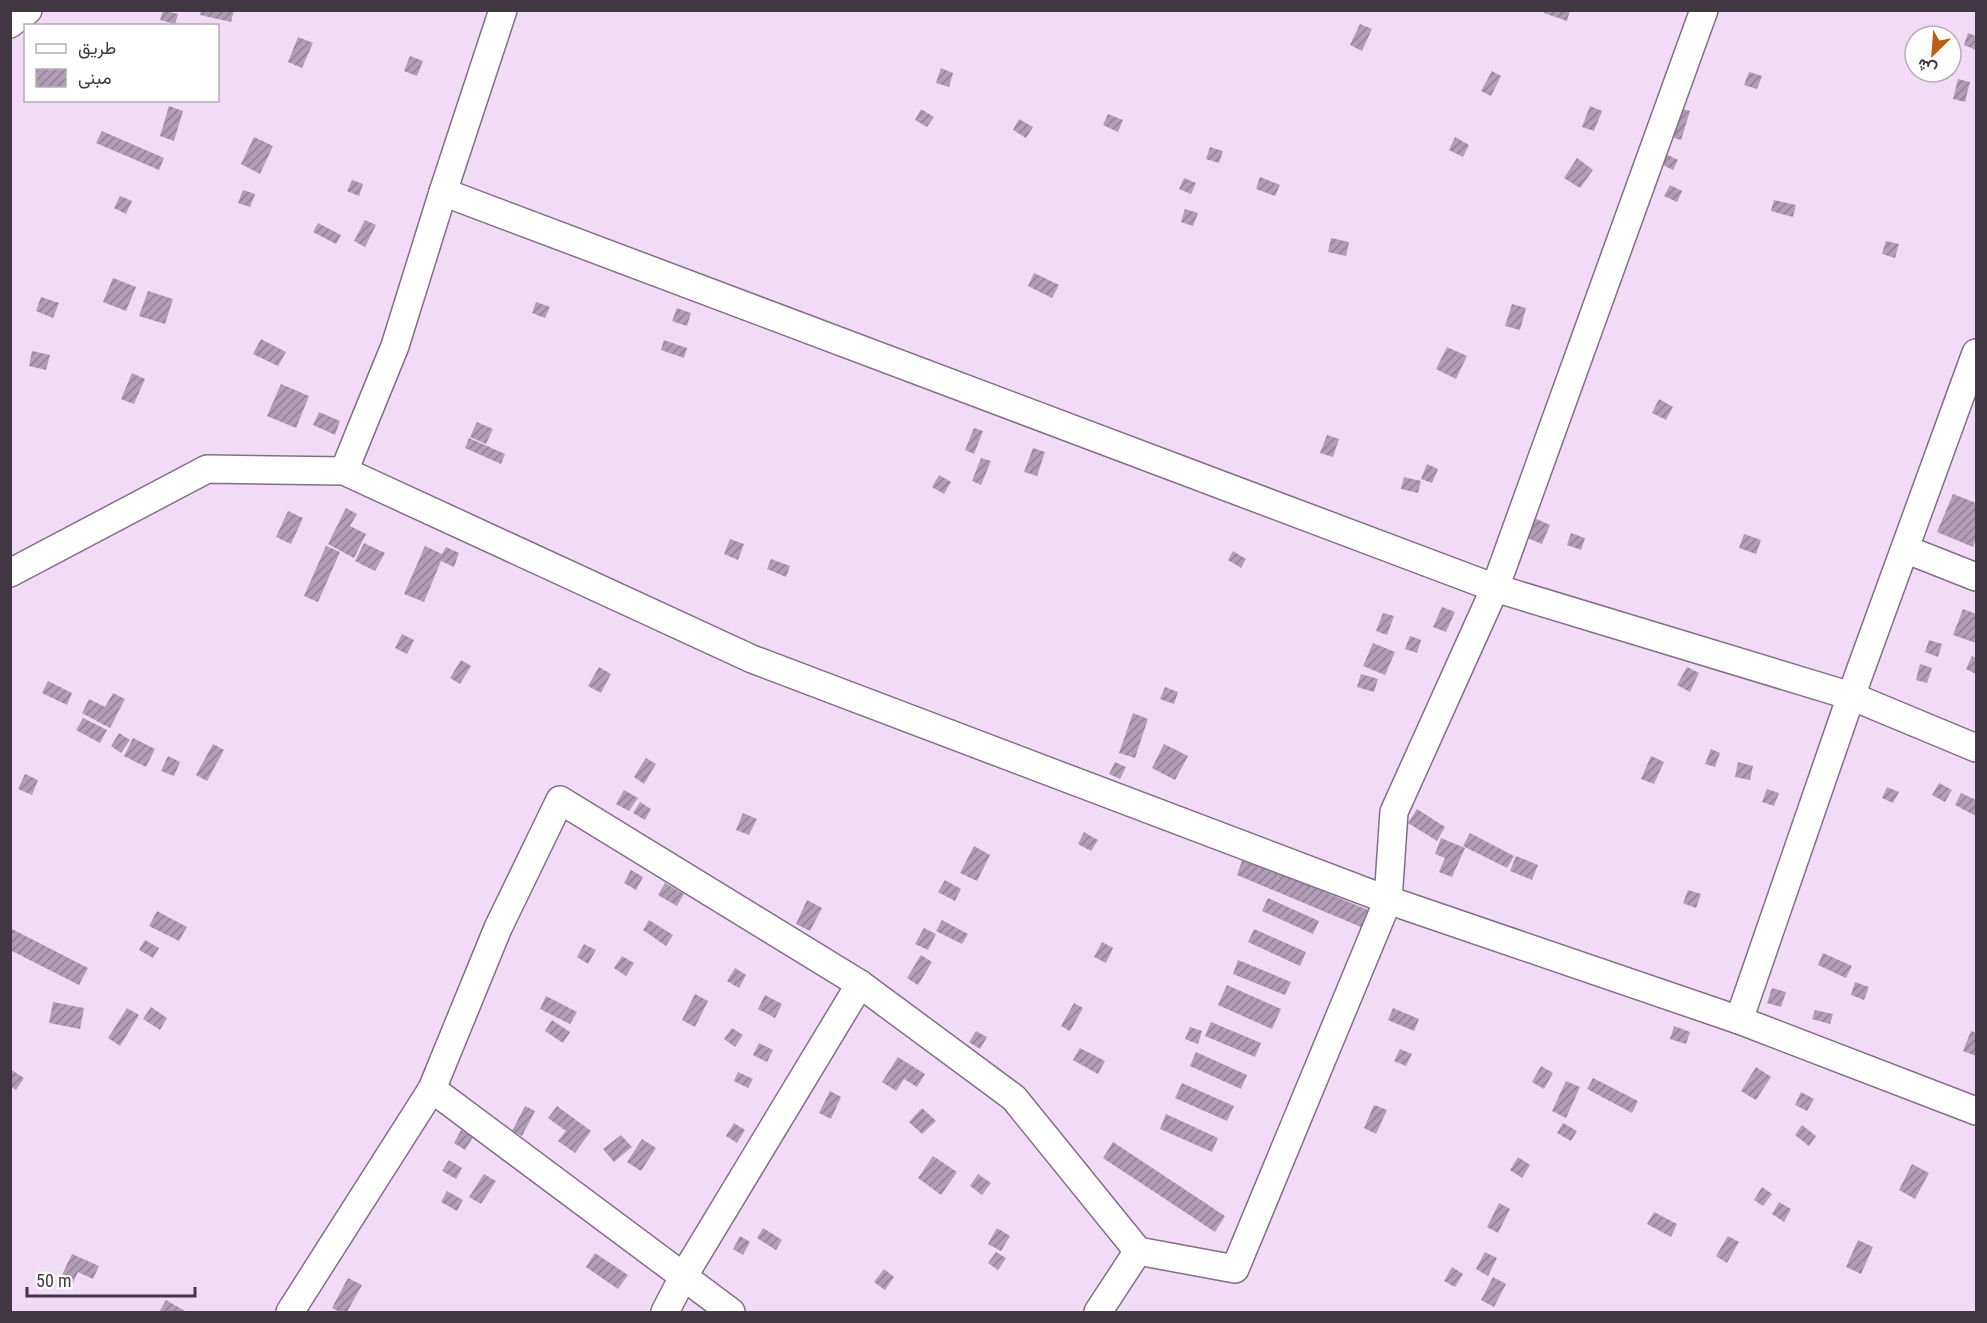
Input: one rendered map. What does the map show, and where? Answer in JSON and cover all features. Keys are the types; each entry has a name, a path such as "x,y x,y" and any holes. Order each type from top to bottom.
{"street":[{"path":"10,24 28,10"},
{"path":"344,471 395,346 503,10"},
{"path":"290,1312 432,1089 498,927 560,800 860,984 1014,1098 1138,1251 1235,1269 1388,900 1394,812 1495,588 1704,10"},
{"path":"443,192 1495,588 1851,696 1977,747"},
{"path":"1739,1020 1851,696 1977,353"},
{"path":"10,573 207,469 344,471 752,660 1388,900 1739,1020 1977,1111"},
{"path":"1905,549 1977,577"},
{"path":"665,1312 682,1277 860,984"},
{"path":"432,1089 731,1312"},
{"path":"1098,1312 1138,1251"}],"building":[{"path":"163,10 178,14 175,24 160,20"},
{"path":"201,10 234,10 231,22 200,15"},
{"path":"1545,10 1570,10 1567,21 1544,13"},
{"path":"1360,24 1372,29 1362,51 1350,45"},
{"path":"1968,33 1976,36 1976,50 1964,45"},
{"path":"298,37 313,43 302,68 288,62"},
{"path":"410,56 423,61 417,76 404,71"},
{"path":"941,68 953,73 949,87 936,83"},
{"path":"1492,71 1501,76 1491,96 1481,91"},
{"path":"1749,72 1762,76 1757,89 1744,85"},
{"path":"1963,80 1970,82 1965,102 1953,99 1957,84 1963,84"},
{"path":"169,106 183,111 174,141 160,136"},
{"path":"1590,106 1602,111 1594,131 1582,127"},
{"path":"1675,107 1690,111 1681,140 1667,136"},
{"path":"921,109 934,117 927,127 915,120"},
{"path":"1108,114 1123,120 1118,132 1103,125"},
{"path":"1019,119 1033,127 1026,138 1013,130"},
{"path":"102,131 164,158 159,170 96,143"},
{"path":"254,137 273,146 260,174 241,164"},
{"path":"1455,137 1469,145 1463,157 1449,150"},
{"path":"1210,147 1223,151 1219,163 1206,159"},
{"path":"1666,154 1678,160 1673,170 1661,164"},
{"path":"1577,158 1593,170 1580,188 1564,178"},
{"path":"1260,177 1280,185 1275,196 1256,189"},
{"path":"1184,178 1196,183 1191,194 1179,189"},
{"path":"352,180 363,184 359,196 347,191"},
{"path":"1670,185 1682,191 1677,202 1664,196"},
{"path":"243,190 255,194 250,207 238,203"},
{"path":"120,196 132,201 126,214 114,208"},
{"path":"1774,200 1796,205 1793,217 1771,211"},
{"path":"1185,209 1198,213 1193,226 1181,222"},
{"path":"365,220 376,225 365,247 354,241"},
{"path":"318,223 341,235 336,244 313,232"},
{"path":"1331,238 1349,242 1346,256 1328,252"},
{"path":"1886,241 1899,244 1895,258 1882,254"},
{"path":"1034,273 1059,285 1052,298 1028,286"},
{"path":"113,278 136,287 126,311 103,302"},
{"path":"148,291 173,299 165,324 139,316"},
{"path":"41,297 59,303 53,318 36,311"},
{"path":"536,302 550,307 545,318 532,313"},
{"path":"1512,304 1526,308 1520,330 1505,326"},
{"path":"677,308 691,313 687,326 672,321"},
{"path":"261,339 286,352 278,366 253,354"},
{"path":"664,340 687,348 684,358 661,350"},
{"path":"1447,347 1467,356 1456,379 1436,369"},
{"path":"32,351 50,355 46,370 29,366"},
{"path":"132,373 145,379 134,404 121,399"},
{"path":"281,384 309,396 296,428 267,416"},
{"path":"1659,399 1673,407 1666,420 1652,413"},
{"path":"319,412 340,421 335,435 313,425"},
{"path":"477,422 493,429 486,444 470,437"},
{"path":"974,428 983,431 974,454 965,450"},
{"path":"1327,435 1339,439 1333,457 1320,453"},
{"path":"469,438 505,454 501,464 465,448"},
{"path":"1033,448 1045,452 1037,476 1024,472"},
{"path":"981,458 991,461 981,485 972,481"},
{"path":"1427,464 1438,469 1432,483 1421,479"},
{"path":"939,475 951,482 944,494 932,487"},
{"path":"1404,477 1421,481 1418,493 1401,489"},
{"path":"1953,494 1976,503 1976,539 1973,547 1937,532"},
{"path":"346,508 357,514 350,526 366,534 354,558 328,544"},
{"path":"288,511 303,518 291,544 276,537"},
{"path":"1530,516 1550,525 1542,544 1522,536"},
{"path":"1571,533 1585,538 1581,550 1567,545"},
{"path":"1744,534 1761,540 1756,554 1739,548"},
{"path":"730,539 744,544 738,560 724,554"},
{"path":"364,543 385,553 375,571 355,561"},
{"path":"326,546 340,552 318,602 304,596"},
{"path":"425,546 442,554 446,547 459,553 454,567 441,561 424,602 404,594"},
{"path":"1233,551 1246,559 1241,568 1228,560"},
{"path":"771,559 790,566 786,577 767,569"},
{"path":"1442,607 1455,612 1446,632 1433,627"},
{"path":"1963,609 1976,614 1976,643 1953,635"},
{"path":"1383,613 1394,616 1387,635 1376,631"},
{"path":"402,634 414,640 407,654 395,648"},
{"path":"1410,636 1421,640 1417,653 1405,649"},
{"path":"1929,640 1942,644 1938,657 1925,652"},
{"path":"1373,643 1395,652 1385,675 1363,666"},
{"path":"1972,656 1976,658 1976,674 1966,669"},
{"path":"461,660 471,666 460,684 450,678"},
{"path":"1920,664 1932,668 1927,683 1916,680"},
{"path":"599,667 611,674 601,693 588,686"},
{"path":"1687,667 1699,673 1690,692 1677,685"},
{"path":"1361,674 1378,679 1374,692 1357,687"},
{"path":"48,681 72,693 67,705 42,693"},
{"path":"1165,687 1178,692 1174,704 1160,699"},
{"path":"113,693 125,699 110,728 82,713 89,699 105,707"},
{"path":"1133,713 1148,719 1135,758 1119,753"},
{"path":"83,718 107,730 100,743 76,730"},
{"path":"119,733 130,740 121,753 111,746"},
{"path":"133,738 155,749 146,767 124,756"},
{"path":"213,744 224,750 207,781 196,775"},
{"path":"1164,744 1188,756 1175,780 1152,768"},
{"path":"1711,749 1720,753 1715,767 1705,764"},
{"path":"168,756 180,762 174,776 161,771"},
{"path":"1651,756 1664,762 1654,784 1641,779"},
{"path":"646,758 656,764 644,784 634,777"},
{"path":"1115,762 1126,767 1120,779 1109,774"},
{"path":"1738,762 1753,766 1750,780 1735,777"},
{"path":"25,774 38,780 32,795 18,789"},
{"path":"1939,783 1952,790 1945,802 1932,795"},
{"path":"1887,787 1899,792 1893,803 1882,798"},
{"path":"1767,789 1779,793 1774,806 1762,802"},
{"path":"624,790 638,798 629,811 616,804"},
{"path":"1961,793 1976,800 1976,816 1955,805"},
{"path":"640,802 651,809 645,820 633,813"},
{"path":"1417,809 1445,827 1437,841 1408,823"},
{"path":"743,813 757,819 749,835 736,830"},
{"path":"1084,832 1098,840 1091,851 1078,844"},
{"path":"1470,833 1514,856 1507,868 1463,846"},
{"path":"1441,838 1465,848 1452,877 1439,872 1445,858 1435,854"},
{"path":"974,846 990,855 977,881 960,873"},
{"path":"1516,856 1538,865 1532,880 1510,871"},
{"path":"1243,858 1368,910 1361,927 1237,875"},
{"path":"631,870 643,877 636,890 624,883"},
{"path":"945,880 961,889 955,901 938,892"},
{"path":"665,883 684,894 677,906 658,895"},
{"path":"1688,890 1701,894 1696,908 1683,903"},
{"path":"1268,898 1319,921 1313,934 1262,911"},
{"path":"807,900 822,908 810,931 796,924"},
{"path":"157,911 187,927 179,941 149,926"},
{"path":"649,920 673,935 666,946 643,930"},
{"path":"942,920 968,934 962,944 936,931"},
{"path":"924,928 936,934 928,950 915,944"},
{"path":"12,929 88,968 79,985 10,950"},
{"path":"1254,929 1306,952 1300,966 1248,942"},
{"path":"145,940 159,948 153,958 139,950"},
{"path":"1102,942 1113,948 1106,963 1094,957"},
{"path":"584,944 596,950 588,964 577,957"},
{"path":"1823,953 1852,966 1846,978 1818,965"},
{"path":"921,955 932,962 918,985 907,978"},
{"path":"622,956 634,963 626,976 614,968"},
{"path":"1238,960 1291,982 1285,995 1233,974"},
{"path":"735,968 746,975 739,988 727,981"},
{"path":"1855,982 1869,987 1864,1000 1851,995"},
{"path":"1227,985 1281,1009 1272,1029 1218,1005"},
{"path":"1772,988 1786,992 1781,1007 1767,1003"},
{"path":"695,994 708,1001 695,1027 682,1020"},
{"path":"765,995 782,1004 775,1018 758,1009"},
{"path":"546,996 577,1012 570,1024 540,1009"},
{"path":"53,1002 84,1008 80,1029 49,1023"},
{"path":"1074,1003 1083,1008 1070,1031 1061,1026"},
{"path":"151,1007 167,1018 160,1030 143,1019"},
{"path":"127,1008 139,1015 120,1046 108,1038"},
{"path":"1393,1008 1419,1019 1414,1031 1388,1020"},
{"path":"1815,1010 1833,1014 1830,1024 1812,1019"},
{"path":"552,1020 570,1032 563,1043 545,1031"},
{"path":"1211,1022 1261,1043 1255,1057 1205,1036"},
{"path":"1674,1026 1690,1032 1686,1044 1670,1039"},
{"path":"1190,1027 1202,1031 1198,1044 1185,1039"},
{"path":"732,1028 743,1035 735,1047 724,1039"},
{"path":"976,1031 987,1037 980,1049 969,1042"},
{"path":"1971,1031 1976,1033 1976,1056 1963,1051"},
{"path":"759,1043 773,1050 767,1062 753,1055"},
{"path":"1080,1048 1105,1061 1098,1074 1073,1060"},
{"path":"1400,1049 1412,1054 1406,1066 1394,1061"},
{"path":"1196,1052 1247,1075 1241,1089 1190,1066"},
{"path":"898,1057 925,1074 917,1087 904,1079 896,1091 882,1082"},
{"path":"1541,1066 1553,1073 1544,1089 1532,1082"},
{"path":"1756,1067 1771,1077 1756,1100 1741,1091"},
{"path":"10,1069 24,1078 16,1090 10,1086"},
{"path":"738,1072 753,1079 748,1088 734,1081"},
{"path":"1593,1078 1638,1101 1632,1113 1587,1089"},
{"path":"1566,1081 1580,1087 1566,1118 1552,1111"},
{"path":"1182,1083 1234,1106 1227,1121 1175,1098"},
{"path":"830,1091 841,1097 831,1119 819,1113"},
{"path":"1801,1092 1814,1099 1807,1111 1795,1105"},
{"path":"1374,1105 1387,1110 1376,1134 1364,1128"},
{"path":"525,1106 535,1111 522,1136 512,1131"},
{"path":"557,1106 591,1131 575,1153 558,1141 566,1131 548,1118"},
{"path":"922,1108 936,1121 922,1134 909,1122"},
{"path":"1166,1114 1218,1138 1212,1152 1160,1129"},
{"path":"734,1123 745,1130 737,1143 726,1136"},
{"path":"1563,1123 1577,1131 1571,1141 1557,1133"},
{"path":"1802,1125 1816,1136 1809,1146 1795,1135"},
{"path":"461,1130 473,1137 465,1150 454,1143"},
{"path":"621,1135 632,1147 614,1162 603,1149"},
{"path":"642,1139 656,1148 641,1171 627,1162"},
{"path":"1113,1142 1225,1216 1215,1232 1103,1158"},
{"path":"933,1156 957,1172 941,1195 918,1178"},
{"path":"1518,1157 1530,1165 1522,1178 1510,1170"},
{"path":"449,1160 462,1168 456,1179 442,1171"},
{"path":"1912,1164 1929,1173 1915,1199 1899,1190"},
{"path":"484,1174 496,1181 481,1204 469,1197"},
{"path":"978,1174 991,1183 982,1195 970,1186"},
{"path":"1762,1187 1772,1194 1763,1206 1754,1200"},
{"path":"447,1191 463,1200 457,1211 441,1202"},
{"path":"1779,1202 1791,1209 1784,1222 1772,1214"},
{"path":"1499,1203 1510,1209 1498,1233 1487,1227"},
{"path":"1654,1212 1677,1224 1671,1237 1647,1224"},
{"path":"763,1228 782,1240 776,1250 757,1238"},
{"path":"997,1228 1010,1236 1001,1251 988,1244"},
{"path":"740,1236 750,1242 743,1255 733,1249"},
{"path":"1728,1236 1739,1242 1727,1263 1716,1256"},
{"path":"1858,1240 1873,1247 1861,1274 1846,1267"},
{"path":"996,1252 1006,1258 998,1270 988,1263"},
{"path":"1485,1252 1497,1258 1488,1276 1476,1269"},
{"path":"595,1253 628,1275 618,1289 586,1267"},
{"path":"72,1254 99,1266 93,1279 78,1272 71,1287 59,1281"},
{"path":"1452,1267 1463,1274 1455,1287 1444,1281"},
{"path":"884,1269 894,1277 885,1290 874,1282"},
{"path":"1493,1277 1506,1284 1494,1307 1481,1300"},
{"path":"348,1278 362,1285 347,1312 340,1312 332,1308"},
{"path":"166,1300 185,1311 159,1312"}]}
